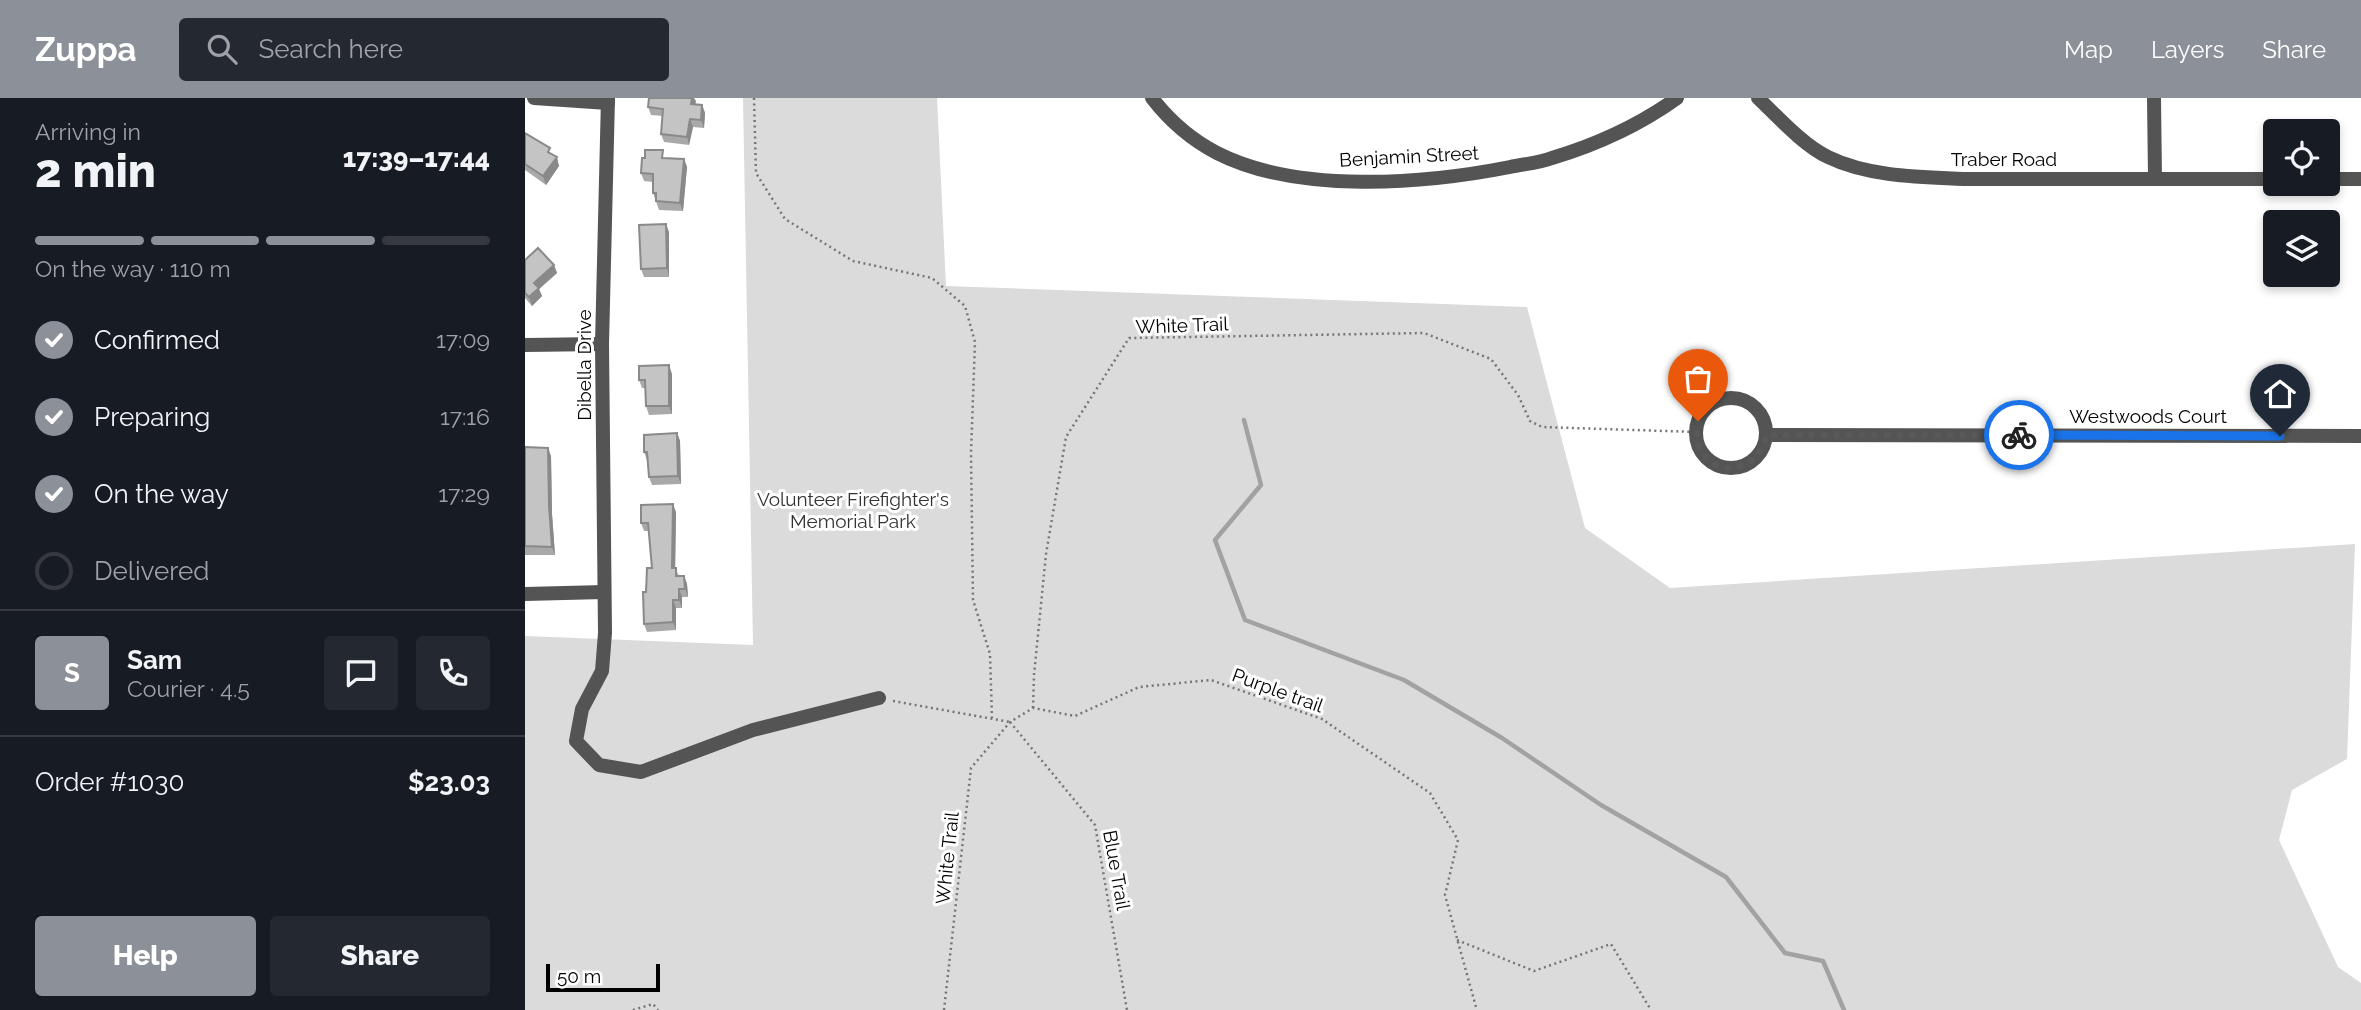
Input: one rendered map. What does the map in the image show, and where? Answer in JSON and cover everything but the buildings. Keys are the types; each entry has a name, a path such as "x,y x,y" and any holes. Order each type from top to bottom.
{"street":[{"path":"534,98 608,101"},
{"name":"Benjamin Street","path":"1152,98 1181,128 1218,153 1262,170 1315,179 1359,181 1466,176 1551,159 1614,134 1677,98"},
{"name":"Traber Road","path":"1758,98 1797,135 1827,157 1864,168 1917,177 2263,179"},
{"path":"2154,98 2155,178"},
{"name":"Dibella Drive","path":"608,101 602,344 605,632 602,671 582,709 576,741 599,765 641,772 753,730 879,698"},
{"path":"2340,179 2361,180"},
{"path":"525,345 602,344"},
{"path":"1732,398 1753,405 1760,414 1766,435 1764,446 1757,457 1736,468 1724,468 1703,455 1696,432 1703,411 1711,404 1732,398"},
{"name":"Westwoods Court","path":"1766,435 2361,436"},
{"path":"525,594 604,592"}],"path":[{"path":"754,98 756,173 785,219 853,261 932,278 965,306 975,342 971,453 973,600 990,654 992,718"},
{"name":"White Trail","path":"1033,708 1046,554 1066,438 1129,338 1424,333 1491,359 1518,395 1530,421 1542,427 1696,432"},
{"name":"Purple trail","path":"1033,708 1075,716 1139,687 1211,680 1322,719 1430,793 1458,840 1445,895 1475,1010"},
{"path":"879,698 1010,722 1033,708"},
{"name":"White Trail","path":"944,1010 971,768 1010,722"},
{"name":"Blue Trail","path":"1010,722 1095,825 1127,1010"},
{"path":"1457,940 1534,971 1611,944 1651,1010"},
{"path":"633,1010 653,1004 658,1010"}],"green space":[{"name":"Volunteer Firefighter's Memorial Park","path":"743,98 937,98 946,286 1527,307 1585,528 1670,588 2355,544 2347,759 2292,790 2279,840 2338,967 2361,983 2361,1010 525,1010 525,636 753,645"}],"waterway":[{"path":"1244,420 1261,485 1215,540 1245,620 1404,680 1502,738 1601,805 1726,877 1785,953 1823,961 1844,1010"}],"way so far":[{"path":"1698,421 1696,432 1703,455 1724,468 1736,468 1757,457 1764,446 1766,435 2019,435"}],"route":[{"path":"2019,435 2280,436"}]}
